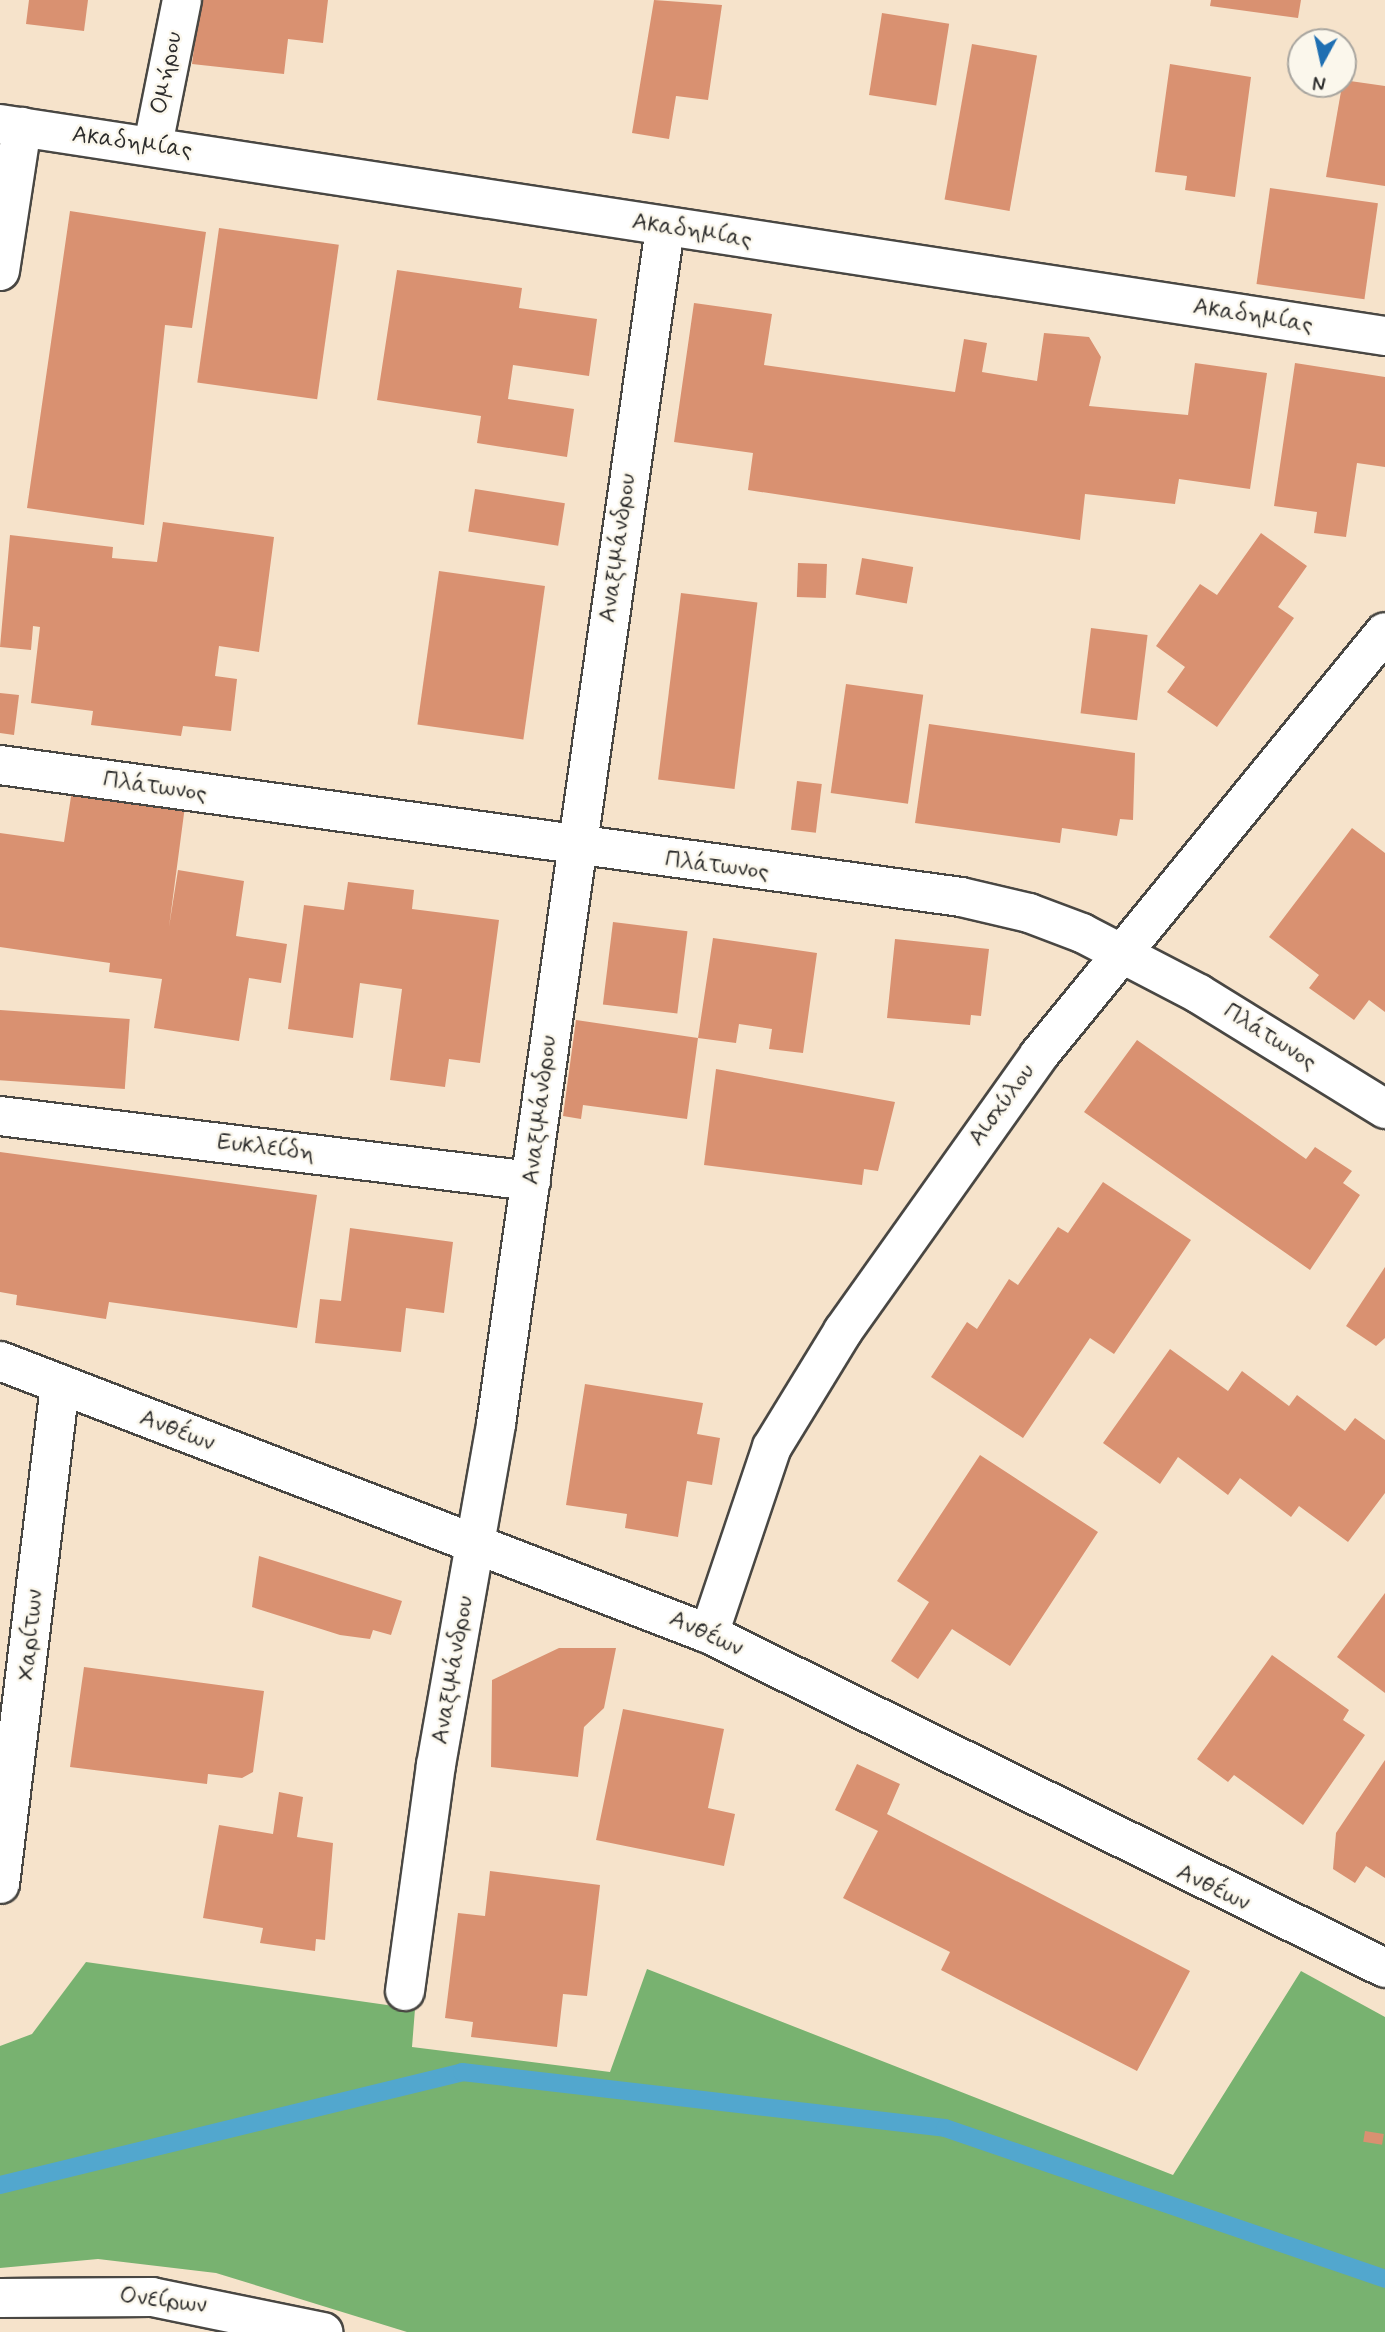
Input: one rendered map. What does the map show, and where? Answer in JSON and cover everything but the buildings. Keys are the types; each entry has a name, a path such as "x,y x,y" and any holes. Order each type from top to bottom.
{"street":[{"name":"Ομήρου","path":"153,145 182,0"},
{"name":"Ακαδημίας","path":"11,125 1385,336"},
{"path":"0,271 11,125"},
{"name":"Αναξιμάνδρου","path":"405,1991 531,1181 574,848 665,227"},
{"name":"Αισχύλου","path":"709,1633 772,1447 799,1397 975,1141 1123,952 1385,632"},
{"name":"Πλάτωνος","path":"0,765 574,848 961,897 1029,914 1123,952 1385,1109"},
{"name":"Ευκλείδη","path":"0,1116 531,1181"},
{"name":"Ανθέων","path":"0,1362 476,1540 709,1633 1385,1968"},
{"name":"Χαρίτων","path":"0,1884 6,1801 60,1385"},
{"name":"Ονείρων","path":"0,2298 95,2293 248,2322 323,2332"}],"green space":[{"path":"86,1962 415,2009 412,2047 610,2072 647,1969 1173,2175 1301,1971 1385,2017 1385,2332 407,2332 216,2273 98,2259 0,2268 0,2046 32,2034"}],"waterway":[{"path":"0,2185 462,2072 945,2128 1385,2279"}]}
